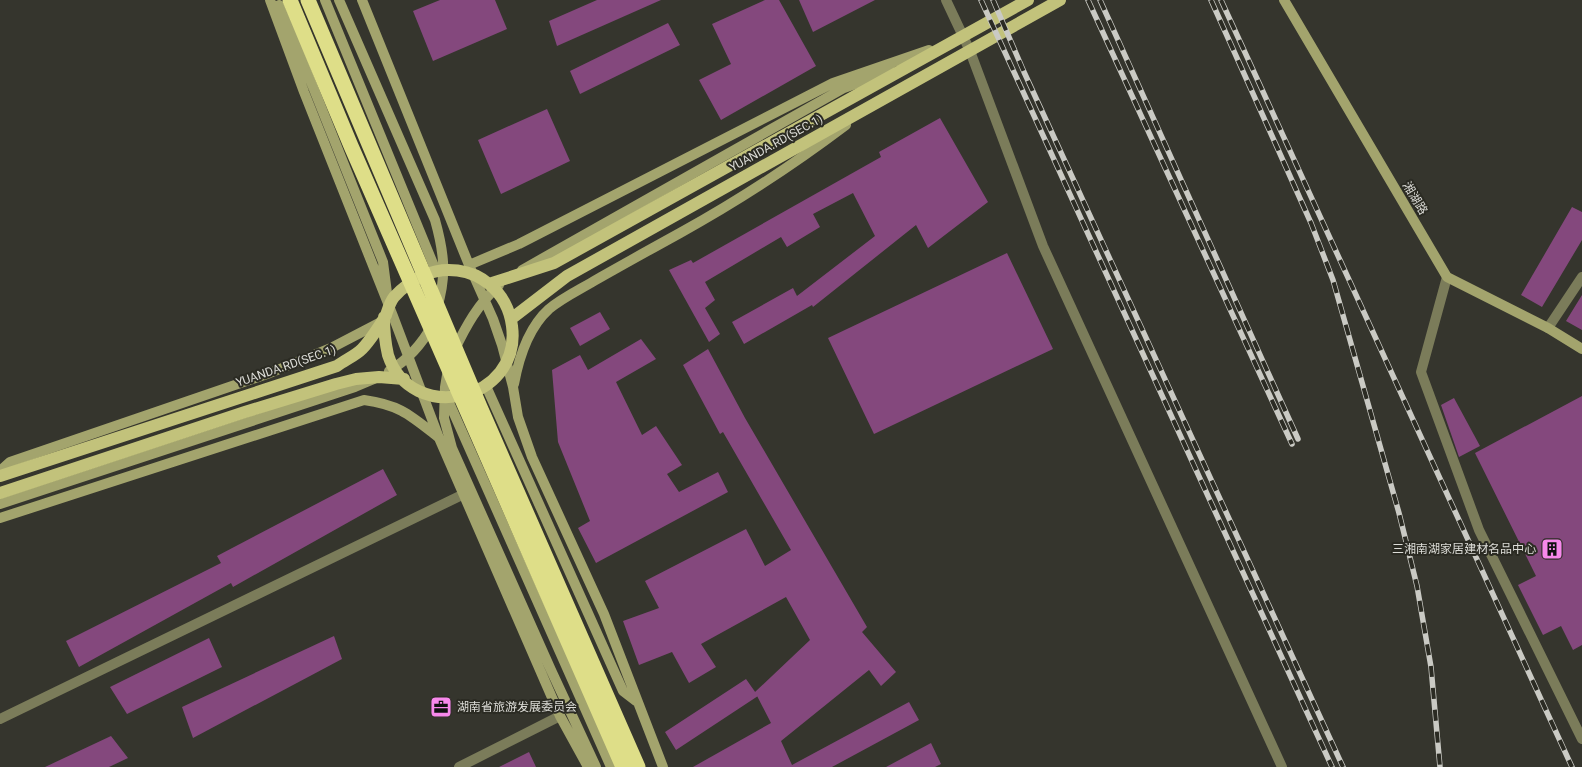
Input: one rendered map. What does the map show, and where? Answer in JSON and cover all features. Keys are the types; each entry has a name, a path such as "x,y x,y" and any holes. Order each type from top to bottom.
{"highway":[{"path":"290,0 351,146 623,767"},
{"path":"308,0 476,398 638,767"}],"main road":[{"path":"270,0 389,317 439,438 560,716 588,767"},
{"name":"YUANDA.RD(SEC.1)","path":"0,476 336,366 362,349 389,317 388,288 383,262 298,48 276,0"},
{"path":"325,0 436,271"},
{"path":"0,504 356,387 396,367 423,341 432,325 444,284 442,245 435,220 338,0"},
{"path":"362,0 469,265 493,319 502,344 513,387 518,417 532,457 604,614 663,767"},
{"name":"YUANDA.RD(SEC.1)","path":"489,284 554,263 1028,0"},
{"name":"YUANDA.RD(SEC.1)","path":"511,319 567,276 1060,0"},
{"name":"湘湖路","path":"1284,0 1447,276"},
{"path":"469,265 519,244 833,84 960,39"},
{"path":"596,767 550,670 452,448 444,418 445,387 450,360 465,327 480,305 498,286 524,268 844,88 920,61"},
{"path":"513,387 518,361 535,326 548,310 563,299 720,210 801,158 876,103"},
{"path":"450,270 477,276 499,294 511,319 512,338 509,356 503,368 486,386 467,395 447,398 424,392 404,379 395,369 389,356 386,343 393,298 413,281 436,271 450,270"},
{"path":"1447,276 1548,328 1582,349"},
{"path":"0,471 10,462 270,373 333,347 389,317"},
{"path":"0,493 323,388 356,379 379,377 404,379"},
{"path":"486,386 623,691 637,702"},
{"path":"447,398 610,767"},
{"path":"0,518 364,400 386,403 408,413 439,438"}],"street":[{"path":"946,0 960,39 970,50 1042,246 1282,767"},
{"path":"1447,276 1421,372 1479,530 1582,739"},
{"path":"1548,328 1582,277"},
{"path":"0,719 464,494"},
{"path":"459,767 560,716"}],"building":[{"path":"440,0 495,0 507,29 433,61 413,11"},
{"path":"597,0 661,0 557,46 549,21"},
{"path":"765,0 779,0 816,66 721,120 699,80 731,64 712,24"},
{"path":"799,0 875,0 813,32"},
{"path":"668,23 680,45 580,94 570,71"},
{"path":"547,109 570,161 501,194 478,140"},
{"path":"940,118 988,202 928,248 916,225 813,307 812,305 744,344 732,322 793,288 797,296 875,236 853,193 813,214 820,227 787,247 781,237 705,282 715,300 705,308 720,334 709,342 669,270 691,260 693,263 881,157 879,152"},
{"path":"1572,207 1582,212 1582,240 1542,307 1521,295"},
{"path":"1007,253 1053,349 874,434 828,338"},
{"path":"1582,295 1582,330 1566,321"},
{"path":"600,312 610,329 580,346 570,328"},
{"path":"641,339 656,359 616,382 642,435 656,426 682,465 667,474 679,492 718,472 728,492 596,563 578,528 590,521 558,442 552,370 580,355 588,370"},
{"path":"708,349 745,418 867,627 862,632 896,672 881,686 869,670 781,741 792,765 909,702 919,720 832,767 693,767 771,723 755,692 810,640 786,597 701,644 716,667 689,683 672,652 639,665 623,621 659,608 645,581 746,529 765,566 791,550 723,432 720,434 683,365"},
{"name":"三湘南湖家居建材名品中心","path":"1582,396 1582,645 1573,650 1561,626 1543,635 1518,585 1536,576 1475,453"},
{"path":"1454,398 1480,446 1459,457 1441,405"},
{"path":"383,469 397,495 233,587 231,583 79,667 66,641 221,563 217,556"},
{"path":"334,636 342,659 193,738 182,707"},
{"path":"209,638 222,667 127,714 110,687"},
{"path":"746,679 758,696 676,750 665,732"},
{"path":"111,736 128,758 109,767 45,767"},
{"path":"931,743 941,764 935,767 886,767"},
{"path":"529,752 536,767 499,767"}],"railway":[{"path":"981,0 1332,767"},
{"path":"993,0 1024,72 1343,767"},
{"path":"1088,0 1292,444"},
{"path":"1100,0 1298,439"},
{"path":"1211,0 1311,223 1333,280 1399,513 1417,586 1431,667 1440,767"},
{"path":"1221,0 1572,767"}],"place":[{"name":"三湘南湖家居建材名品中心","path":"1552,549"},
{"name":"湖南省旅游发展委员会","path":"441,707"}]}
